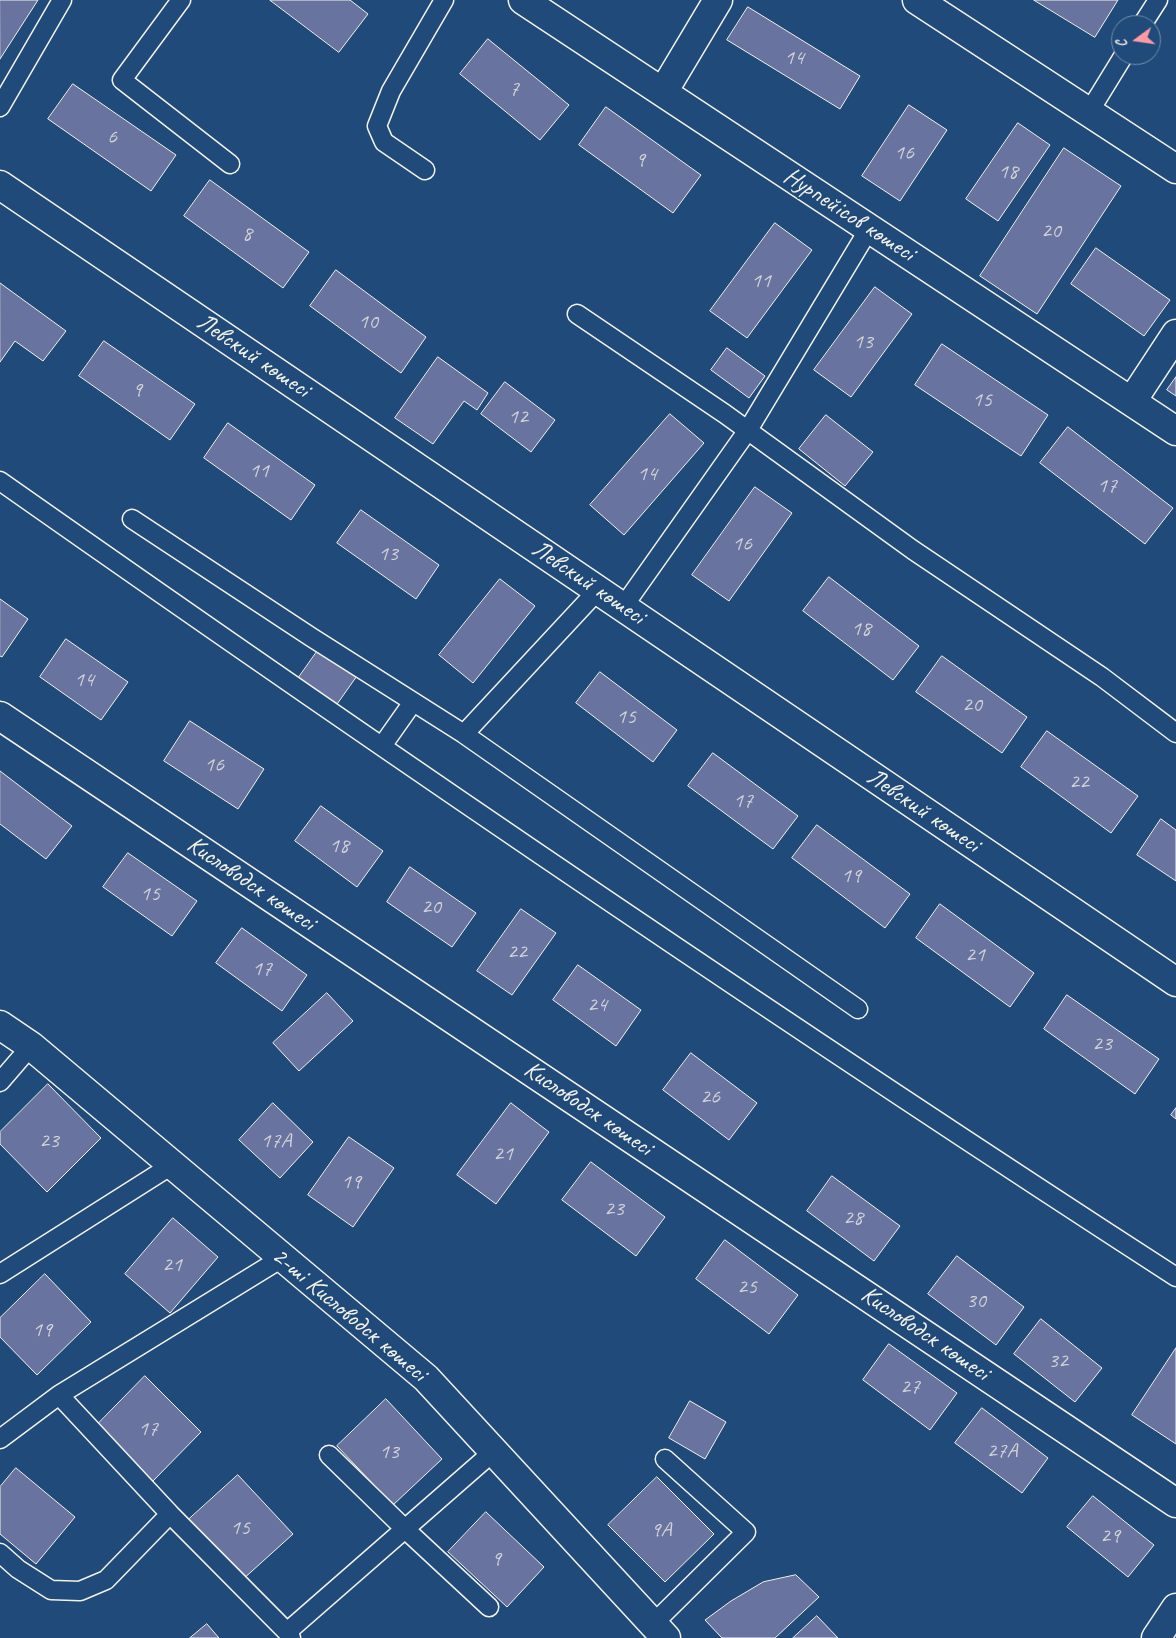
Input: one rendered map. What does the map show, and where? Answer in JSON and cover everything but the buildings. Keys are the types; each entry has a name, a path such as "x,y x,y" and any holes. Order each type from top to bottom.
{"street":[{"name":"Нурпейісов көшесі","path":"522,0 1176,431"},
{"path":"663,92 718,0"},
{"path":"917,0 1176,169"},
{"name":"Левский көшесі","path":"0,185 1176,982"},
{"path":"1132,401 1176,334"},
{"name":"Кисловодск көшесі","path":"0,716 1176,1502"},
{"name":"2-ші Кисловодск көшесі","path":"0,1025 31,1046 426,1378 660,1631"},
{"path":"1156,1638 1176,1608"}],"lane":[{"path":"0,107 62,0"},
{"path":"181,0 122,80 230,164"},
{"path":"425,170 384,142 377,126 391,91 444,0"},
{"path":"1148,15 1158,0"},
{"path":"1090,112 1118,65"},
{"path":"623,607 748,430 869,228"},
{"path":"577,314 748,430 913,550 1102,677 1176,733"},
{"path":"0,481 382,746 804,1032 1176,1277"},
{"path":"132,519 464,734 858,1010"},
{"path":"464,734 598,590"},
{"path":"382,746 413,702"},
{"path":"0,1082 31,1046"},
{"path":"0,1274 172,1165"},
{"path":"0,1439 59,1395 282,1258"},
{"path":"59,1395 170,1514 289,1635 493,1452"},
{"path":"329,1455 405,1530 489,1607"},
{"path":"660,1631 746,1532 665,1459"},
{"path":"0,1553 18,1569 51,1590 80,1591 106,1580 170,1514"}]}
